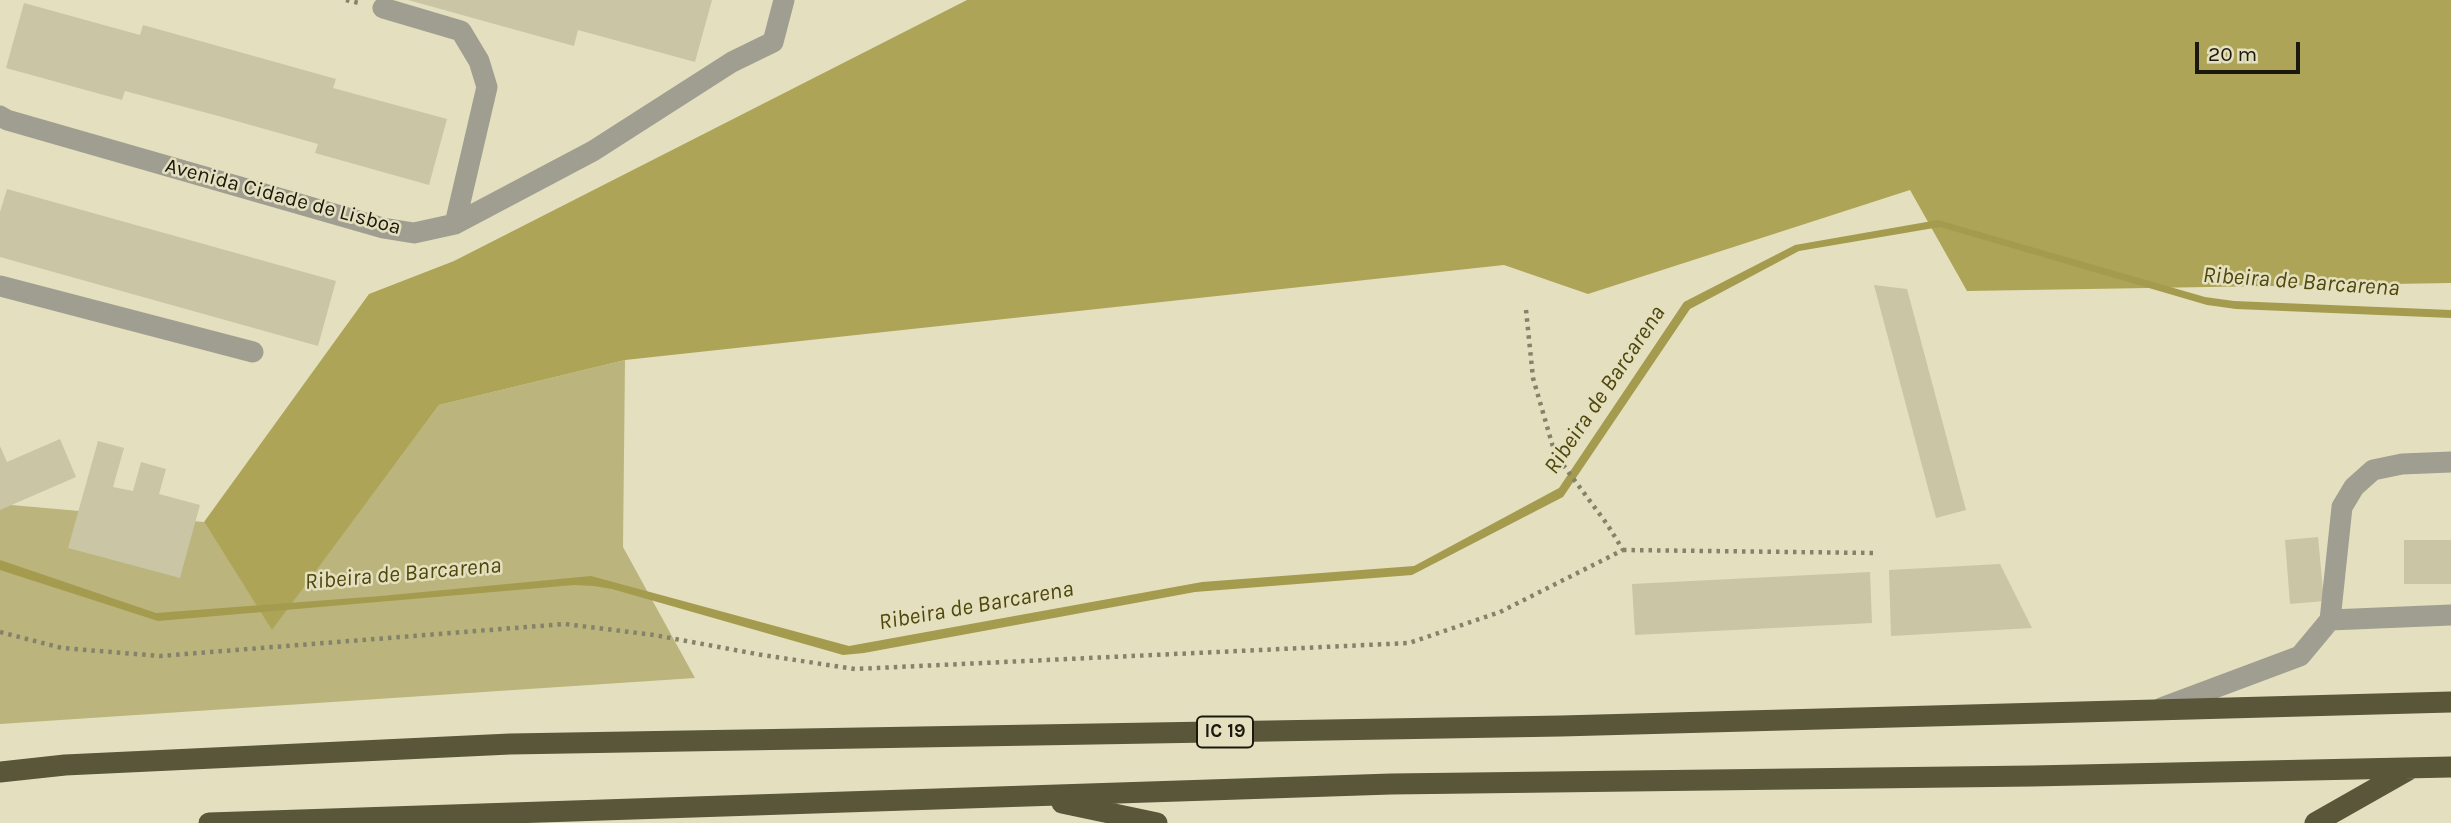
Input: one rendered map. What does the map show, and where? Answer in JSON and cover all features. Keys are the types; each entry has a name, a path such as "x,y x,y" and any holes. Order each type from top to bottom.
{"highway":[{"name":"IC 19","path":"0,772 65,765 510,744 1561,726 2451,702"},
{"path":"209,823 1391,784 2032,776 2451,767"},
{"path":"2315,823 2412,768"},
{"path":"1029,796 1157,823"}],"street":[{"name":"Avenida Cidade de Lisboa","path":"0,116 383,228 414,233 455,224 593,151 732,62 773,42 784,0"},
{"path":"383,8 461,31 479,61 488,87 455,224"},
{"path":"0,286 253,352"},
{"path":"2157,710 2300,656 2330,620 2342,507 2354,487 2373,470 2402,464 2451,462"},
{"path":"2330,620 2451,615"}],"path":[{"path":"1526,310 1533,378 1558,457 1623,551"},
{"path":"0,632 62,648 160,656 565,624 654,635 855,669 1409,643 1500,612 1623,551 1875,553"}],"shaded area":[{"path":"967,0 2451,0 2451,283 1967,291 1910,190 1588,294 1504,265 625,360 439,405 272,630 204,522 369,294 454,261"},
{"path":"1938,220 2205,297 2234,301 2451,310 2451,318 2236,309 2207,305 1940,227 1799,251 1690,309 1563,497 1412,575 1195,592 864,653 843,655 594,586 574,585 158,621 0,570 0,560 156,613 381,596 591,576 849,646 1202,582 1414,566 1559,488 1684,302 1795,245"},
{"path":"625,360 623,547 695,678 0,724 0,504 204,522 272,629 439,405"}],"building":[{"path":"408,0 712,0 695,62 578,30 574,46"},
{"path":"24,3 140,35 143,25 336,79 333,88 447,119 429,185 315,153 318,144 222,117 125,91 122,100 6,68"},
{"path":"7,189 336,281 318,346 0,257 0,212"},
{"path":"1874,285 1907,289 1966,510 1936,518"},
{"path":"60,439 76,477 0,510 0,446 7,462"},
{"path":"98,441 124,448 113,487 133,491 141,462 166,469 159,494 200,505 180,578 68,548"},
{"path":"2318,537 2324,601 2290,604 2285,540"},
{"path":"2404,540 2451,540 2451,584 2404,584"},
{"path":"2000,564 2032,628 1891,636 1889,570"},
{"path":"1870,572 1872,623 1635,635 1632,584"}],"water label":[{"name":"Ribeira de Barcarena","path":"2301,282"},
{"name":"Ribeira de Barcarena","path":"1605,390"},
{"name":"Ribeira de Barcarena","path":"403,574"},
{"name":"Ribeira de Barcarena","path":"976,606"}]}
